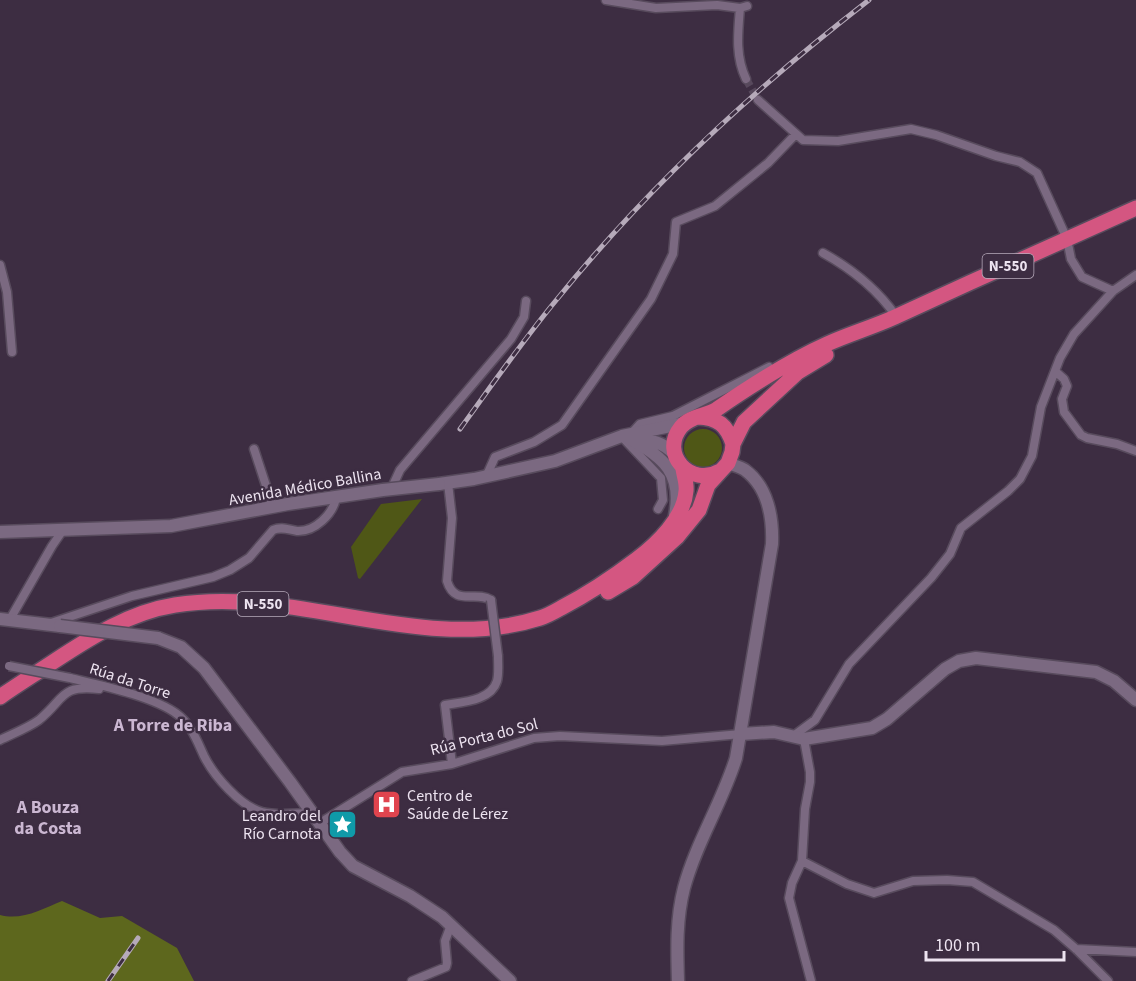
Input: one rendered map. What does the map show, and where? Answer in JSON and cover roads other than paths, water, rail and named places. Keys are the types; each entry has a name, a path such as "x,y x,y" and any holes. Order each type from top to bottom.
{"highway":[{"name":"N-550","path":"691,420 713,411 826,344 896,316 1136,208"},
{"name":"N-550","path":"2,695 84,642 125,620 148,611 177,604 216,602 268,604 432,628 466,629 497,627 541,618 605,594 633,577 677,537 699,510 708,485 724,467 744,422 798,372 880,323"},
{"path":"674,454 673,444 676,433 691,420 710,417 721,422 729,431 733,444"},
{"name":"N-550","path":"541,618 602,586 644,554 673,522 683,506 687,489 683,469 674,454"},
{"path":"683,469 696,476 705,476 724,467"}],"street":[{"path":"606,0 656,8 717,5 744,7 738,38 739,66 746,80"},
{"path":"758,100 803,140 838,141 911,129 1020,162 1037,173 1067,239 1071,259 1082,277 1113,291"},
{"path":"486,477 495,457 534,442 562,425 651,299 673,254 676,222 715,206 768,163 796,134"},
{"path":"824,253 846,266 883,297 896,316"},
{"path":"0,265 7,292 12,352"},
{"path":"792,736 815,720 849,664 931,578 950,554 962,528 1020,479 1032,456 1041,407 1055,371 1074,334 1113,291 1136,275"},
{"path":"389,490 400,470 511,339 524,317 526,301"},
{"path":"624,438 640,424 673,416 781,362 793,362"},
{"path":"1055,371 1064,379 1067,386 1062,399 1064,412 1081,435 1136,452"},
{"name":"Avenida Médico Ballina","path":"0,532 171,526 273,507 443,484 555,461 624,438 691,420"},
{"path":"624,438 661,478 663,500 658,509"},
{"path":"624,438 650,449 667,465 676,482 677,504 673,522"},
{"name":"Avenida Médico Ballina","path":"624,438 657,442 668,447 674,454"},
{"path":"254,449 273,507"},
{"path":"678,981 678,935 684,888 695,856 730,778 741,735 771,559 773,530 771,515 759,485 745,470 724,467"},
{"path":"443,484 452,518 447,581 450,590 457,595 486,597 492,600 498,656 497,682 487,695 445,705 452,764"},
{"path":"47,624 132,596 213,577 231,570 249,558 278,527 306,530 320,522 333,509 336,498"},
{"path":"63,530 5,620 158,638 173,643 196,659 352,866 410,897 452,925 510,981"},
{"path":"741,735 774,732 804,740 872,728 887,719 945,669 967,659 987,659 1096,672 1114,681 1136,700"},
{"name":"Rúa da Torre","path":"5,666 110,688 159,705 177,714 187,724 213,771 227,787 255,809 269,813 312,813"},
{"path":"0,740 38,721 72,689 110,688"},
{"name":"Rúa Porta do Sol","path":"320,823 402,772 452,764 522,741 548,736 662,741 741,735"},
{"path":"804,740 810,772 802,861 792,883 789,898 811,981"},
{"path":"802,861 847,884 873,893 913,880 973,882 1054,930 1108,981"},
{"path":"412,981 446,967 445,941 452,925"},
{"path":"1076,949 1136,952"}],"tunnel":[{"path":"746,79 758,100"}],"railway":[{"path":"460,429 545,314 593,257 666,178 744,103 869,0"},
{"path":"108,981 138,938"}],"place":[{"name":"Centro de Saúde de Lérez","path":"386,805"},
{"name":"Leandro del Río Carnota","path":"342,825"}],"district":[{"name":"A Torre de Riba","path":"173,725"},
{"name":"A Bouza da Costa","path":"48,817"}]}
